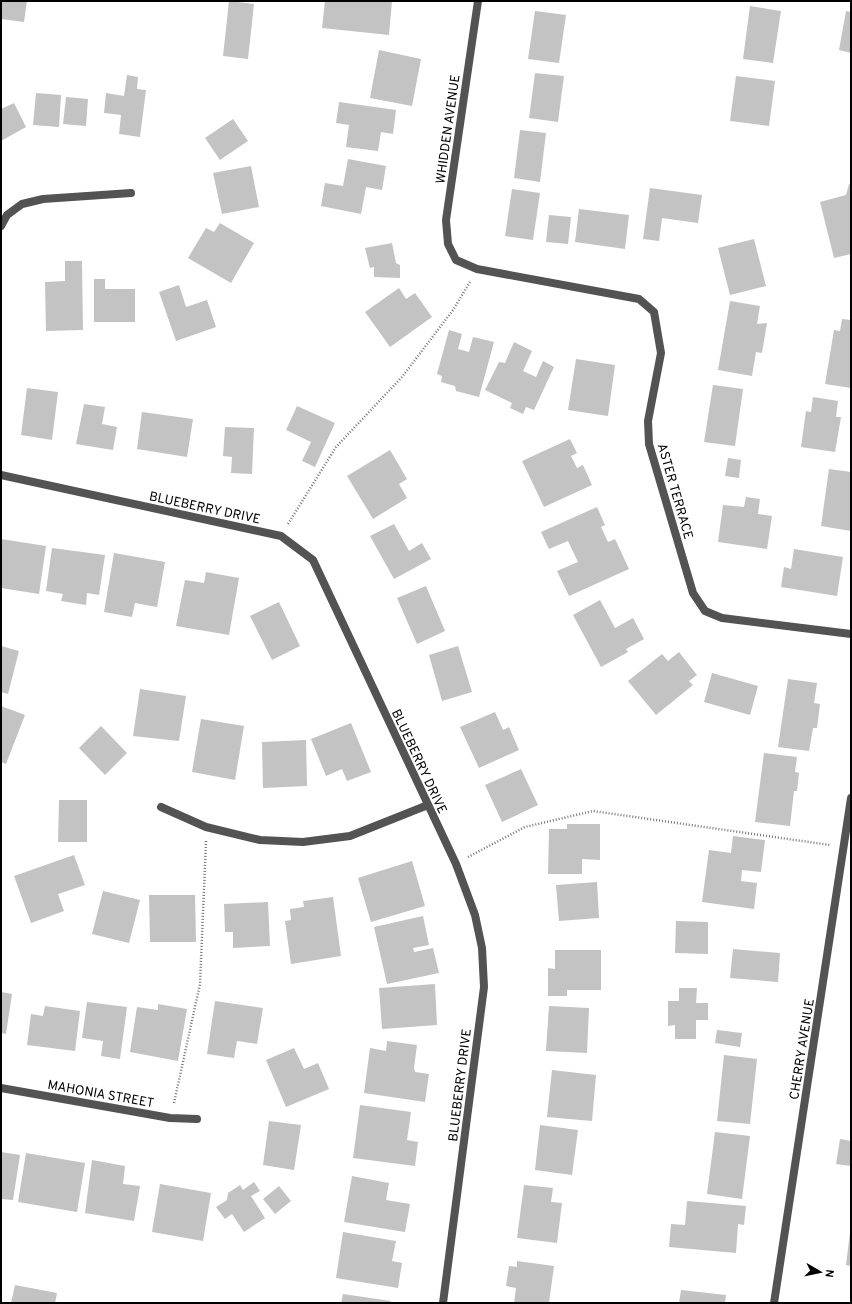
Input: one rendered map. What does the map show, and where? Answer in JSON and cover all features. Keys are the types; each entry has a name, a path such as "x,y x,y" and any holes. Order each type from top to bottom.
{"street":[{"name":"WHIDDEN AVENUE","path":"456,260 448,244 446,220 478,1"},
{"path":"1,226 7,215 22,204 43,199 131,193"},
{"name":"ASTER TERRACE","path":"456,260 477,269 639,299 654,312 661,353 648,420 649,444 693,593 705,611 722,618 851,634"},
{"name":"BLUEBERRY DRIVE","path":"1,475 281,536 313,560 456,864 475,916 482,948 484,987 443,1303"},
{"name":"CHERRY AVENUE","path":"774,1303 851,798"},
{"path":"161,807 206,827 260,840 302,842 350,836 428,805"},
{"name":"MAHONIA STREET","path":"1,1088 170,1118 197,1119"}],"path":[{"path":"281,536 336,447 402,377 453,310 477,269"},
{"path":"456,864 525,827 593,812 844,846"},
{"path":"170,1118 200,984 206,827"}],"building":[{"path":"1,1 27,1 24,22 1,19"},
{"path":"229,1 254,4 248,59 223,56"},
{"path":"325,1 392,1 389,35 322,28"},
{"path":"750,6 781,11 773,63 743,59"},
{"path":"535,11 566,15 559,63 528,59"},
{"path":"846,11 851,12 851,53 839,50"},
{"path":"379,50 421,59 412,106 370,98"},
{"path":"535,73 564,76 558,122 529,118"},
{"path":"127,75 138,77 137,89 146,90 140,137 119,134 121,115 104,113 106,93 124,96"},
{"path":"736,76 775,81 769,126 730,121"},
{"path":"36,93 61,95 59,127 33,125"},
{"path":"66,97 88,99 86,126 63,124"},
{"path":"339,102 396,110 393,134 381,132 378,151 346,147 349,125 336,123"},
{"path":"14,103 26,127 1,141 1,109"},
{"path":"233,119 248,141 220,160 205,138"},
{"path":"520,130 546,133 540,182 514,178"},
{"path":"348,159 386,166 382,190 366,187 361,214 321,206 325,183 343,186"},
{"path":"251,166 259,207 222,214 213,173"},
{"path":"849,184 851,184 851,254 834,258 820,202 846,195"},
{"path":"650,188 702,195 698,223 662,218 659,241 643,239"},
{"path":"512,189 540,193 533,240 505,236"},
{"path":"579,209 629,215 625,249 575,242"},
{"path":"549,215 571,217 568,244 546,242"},
{"path":"220,223 254,243 231,283 188,258 206,228 214,232"},
{"path":"754,239 766,286 730,295 718,248"},
{"path":"392,243 396,263 400,265 400,278 374,277 374,267 370,268 365,248"},
{"path":"65,261 82,261 83,330 46,331 45,282 65,281"},
{"path":"94,279 105,279 105,289 135,289 135,322 94,322"},
{"path":"179,285 186,307 207,300 216,327 176,341 159,292"},
{"path":"399,288 406,299 415,293 432,317 390,347 365,312"},
{"path":"730,301 760,306 757,324 767,323 762,353 756,352 752,376 718,370"},
{"path":"842,319 851,320 851,388 825,384 834,330 840,331"},
{"path":"449,330 462,334 458,349 469,352 473,337 494,342 479,397 456,391 455,386 441,382 442,376 437,374"},
{"path":"514,342 532,351 523,371 536,377 543,361 554,367 534,410 526,407 523,414 510,408 512,403 485,390 499,362 505,363"},
{"path":"576,359 615,365 608,416 568,410"},
{"path":"713,385 743,389 735,446 704,442"},
{"path":"27,388 58,392 52,440 21,435"},
{"path":"813,397 838,401 836,417 841,417 835,452 801,447 806,411 811,412"},
{"path":"84,404 105,407 102,424 117,427 113,450 76,444"},
{"path":"297,406 335,423 315,467 302,461 311,442 286,430"},
{"path":"142,412 193,419 187,457 137,449"},
{"path":"225,427 254,428 252,474 231,473 232,457 223,456"},
{"path":"570,439 577,453 571,456 577,468 583,465 592,485 544,507 522,461"},
{"path":"390,450 407,479 399,484 407,498 373,519 347,476"},
{"path":"728,458 741,460 739,478 725,476"},
{"path":"829,469 851,472 851,531 821,526"},
{"path":"746,497 760,499 758,514 772,516 767,549 718,542 723,505 744,507"},
{"path":"597,507 605,525 601,527 608,542 615,539 629,569 569,596 557,571 578,562 568,541 549,549 541,532"},
{"path":"394,524 409,551 422,543 431,559 394,579 370,536"},
{"path":"1,539 46,546 39,594 1,588"},
{"path":"52,548 105,555 99,595 87,593 86,605 61,601 63,594 46,591"},
{"path":"794,549 843,557 837,596 781,587 784,567 791,569"},
{"path":"114,553 165,562 157,607 135,603 132,617 104,612"},
{"path":"206,572 239,578 229,635 176,626 185,580 204,583"},
{"path":"426,586 445,631 417,644 397,598"},
{"path":"600,600 615,628 633,618 644,639 626,649 628,652 601,667 573,615"},
{"path":"279,602 300,646 272,660 250,616"},
{"path":"1,646 19,651 8,694 1,692"},
{"path":"458,646 472,692 442,701 429,655"},
{"path":"679,652 697,675 689,681 693,685 656,715 628,681 662,654 668,661"},
{"path":"712,673 758,686 750,715 704,702"},
{"path":"788,679 817,683 814,703 820,704 817,728 813,728 809,751 778,747"},
{"path":"140,689 186,696 179,741 133,736"},
{"path":"1,706 25,715 6,764 1,762"},
{"path":"495,712 503,730 509,727 519,750 479,768 460,727"},
{"path":"201,719 244,726 235,780 192,772"},
{"path":"351,723 371,772 347,781 342,769 326,776 311,739"},
{"path":"101,726 127,753 105,775 79,748"},
{"path":"306,740 307,786 263,788 262,742"},
{"path":"764,753 797,757 795,772 799,773 797,791 794,791 790,826 755,822"},
{"path":"521,769 538,805 502,822 485,785"},
{"path":"59,800 87,800 87,842 58,842"},
{"path":"567,824 600,824 600,860 582,859 582,874 548,874 549,829 567,829"},
{"path":"733,836 765,840 761,872 742,870 741,881 757,883 754,909 702,902 709,850 731,853"},
{"path":"74,855 85,885 58,894 64,911 31,923 14,876"},
{"path":"412,861 425,906 371,922 358,878"},
{"path":"597,882 599,918 559,921 556,885"},
{"path":"103,891 140,900 129,943 92,934"},
{"path":"149,895 195,895 196,942 150,942"},
{"path":"333,897 341,956 291,964 285,921 291,920 290,909 304,907 303,901"},
{"path":"268,902 270,946 233,948 233,932 225,932 224,904"},
{"path":"423,916 429,945 413,948 414,952 433,948 439,973 387,984 374,927"},
{"path":"676,921 708,922 708,954 675,953"},
{"path":"733,949 780,953 778,982 730,978"},
{"path":"555,950 601,950 601,990 567,990 567,996 548,996 548,968 555,969"},
{"path":"435,984 437,1025 382,1029 379,988"},
{"path":"679,988 697,988 696,1003 708,1003 708,1020 696,1020 696,1039 675,1039 675,1025 668,1026 668,1001 679,1001"},
{"path":"1,992 12,994 6,1034 1,1033"},
{"path":"215,1001 263,1008 257,1044 237,1041 234,1058 207,1054"},
{"path":"87,1002 127,1007 120,1059 101,1056 103,1041 82,1038"},
{"path":"158,1004 187,1009 178,1061 130,1052 137,1007 158,1010"},
{"path":"45,1006 80,1011 75,1051 27,1045 31,1014 43,1016"},
{"path":"549,1006 589,1008 587,1053 546,1051"},
{"path":"717,1030 742,1033 740,1047 715,1043"},
{"path":"387,1041 417,1045 414,1068 415,1072 429,1074 425,1102 364,1093 370,1048 386,1051"},
{"path":"294,1048 304,1069 318,1063 329,1089 286,1107 266,1060"},
{"path":"724,1055 757,1059 750,1124 717,1121"},
{"path":"552,1070 596,1075 592,1121 547,1117"},
{"path":"360,1105 411,1112 407,1140 418,1142 415,1166 353,1158"},
{"path":"269,1121 301,1125 294,1170 263,1165"},
{"path":"540,1125 578,1130 572,1175 535,1170"},
{"path":"715,1132 750,1136 742,1199 707,1194"},
{"path":"840,1139 851,1141 851,1166 836,1164"},
{"path":"1,1152 20,1155 13,1200 1,1199"},
{"path":"26,1153 85,1163 77,1212 18,1202"},
{"path":"92,1160 125,1166 123,1184 140,1186 134,1221 85,1213"},
{"path":"352,1176 389,1183 386,1200 410,1204 405,1232 344,1222"},
{"path":"254,1182 260,1191 251,1196 265,1218 244,1232 232,1214 225,1219 216,1207 227,1200 228,1193 240,1185 243,1190"},
{"path":"160,1184 211,1193 203,1241 152,1232"},
{"path":"524,1185 553,1188 551,1202 562,1203 557,1243 517,1238"},
{"path":"279,1186 291,1201 275,1214 263,1199"},
{"path":"687,1201 746,1206 744,1225 738,1224 736,1253 669,1247 671,1224 685,1225"},
{"path":"343,1232 396,1241 392,1261 402,1263 398,1288 336,1278"},
{"path":"851,1232 851,1266 846,1265"},
{"path":"517,1261 554,1266 549,1303 514,1303 516,1288 506,1286 509,1266 517,1267"},
{"path":"15,1285 57,1293 55,1303 11,1303"},
{"path":"681,1290 726,1295 725,1303 679,1303"},
{"path":"343,1294 391,1301 390,1303 341,1303"}]}
